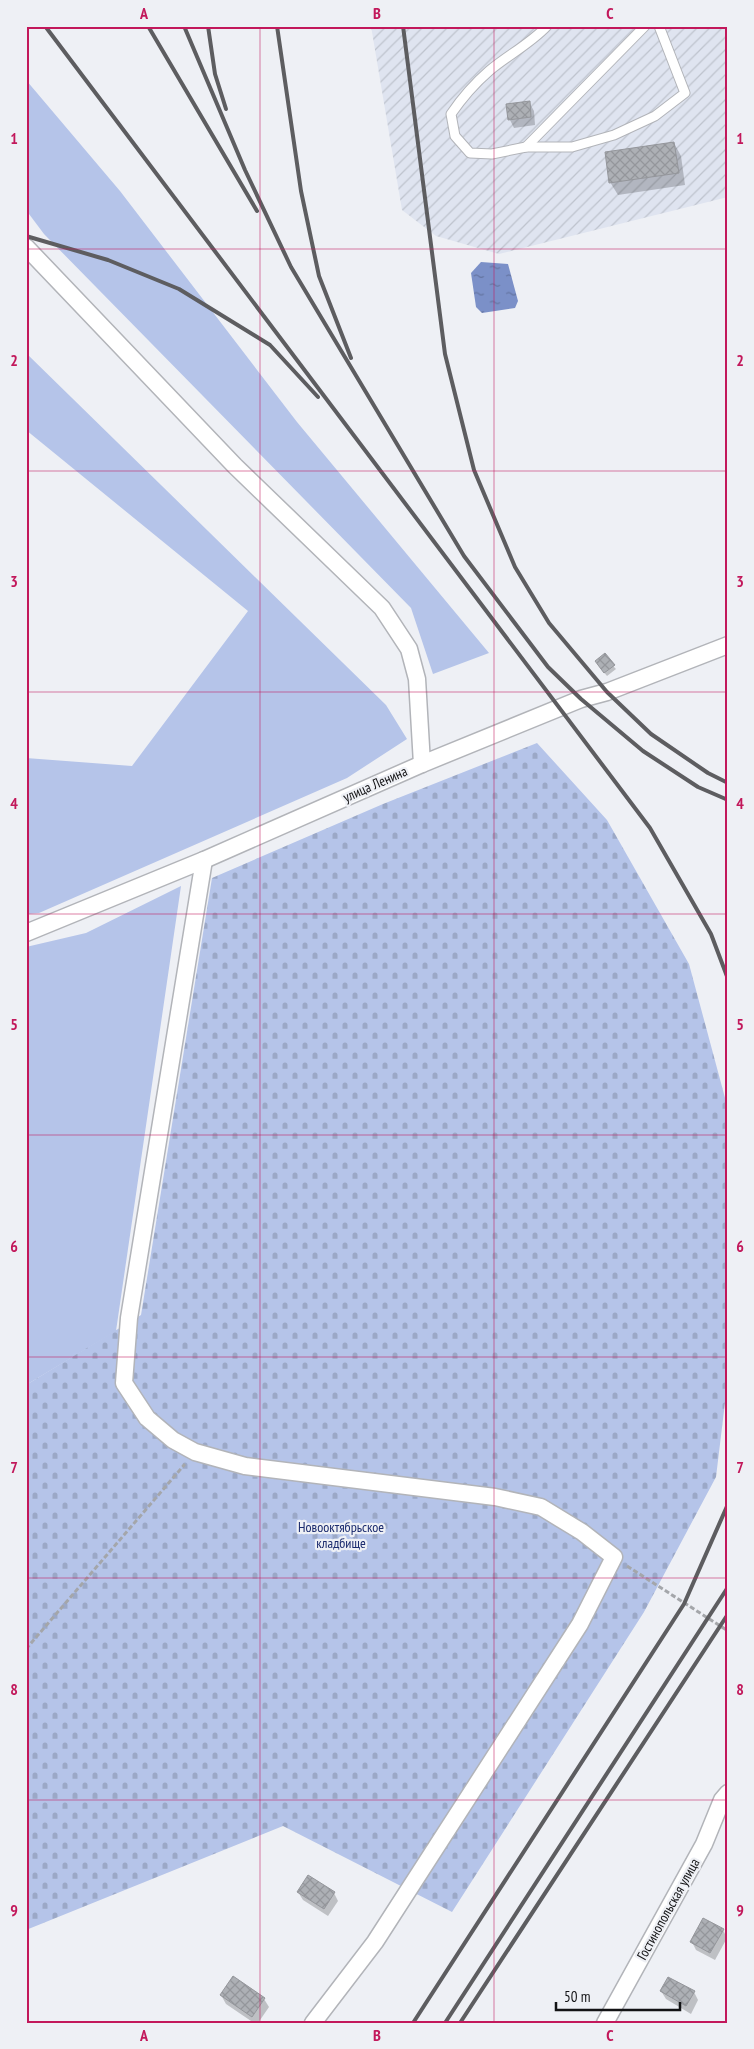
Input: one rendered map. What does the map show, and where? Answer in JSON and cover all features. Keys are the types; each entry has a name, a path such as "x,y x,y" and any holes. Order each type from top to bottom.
{"street":[{"path":"26,247 235,466 382,608 409,650 415,672 422,764"},
{"name":"улица Ленина","path":"26,933 204,860 422,764 581,698 607,692 728,645"},
{"path":"204,860 128,1318 124,1383 147,1418 173,1440 196,1452 245,1466 495,1497 541,1507 582,1532 614,1557 580,1624 375,1942 313,2023"},
{"name":"Гостинопольская улица","path":"605,2023 704,1844 722,1800 728,1793"}],"lane":[{"path":"547,26 538,35 490,70 465,93 451,114 455,136 470,153 492,154 526,147 572,147 614,135 655,116 686,93 659,26"},
{"path":"526,147 645,26"}],"path":[{"path":"26,1649 196,1452"},
{"path":"614,1557 728,1631"}],"shaded area":[{"path":"371,26 728,26 728,197 499,254 436,236 402,210"}],"green space":[{"path":"26,80 120,191 297,422 489,653 433,674 411,608 44,234 26,210"},
{"path":"26,353 386,705 407,739 347,778 39,913 26,914 26,758 132,766 248,611 26,430"},
{"name":"Новооктябрьское кладбище","path":"537,743 607,820 689,964 728,1109 728,1378 716,1477 644,1612 452,1912 283,1826 26,1930 26,1385 141,1315 212,878 383,804"},
{"path":"181,886 116,1331 26,1385 26,947 86,933"}],"water":[{"path":"481,262 508,264 518,301 515,308 482,313 476,307 471,273"}],"building":[{"path":"530,101 531,117 508,120 506,104"},
{"path":"674,142 679,173 609,183 605,152"},
{"path":"605,653 615,665 604,673 595,661"},
{"path":"308,1875 335,1892 324,1909 297,1892"},
{"path":"703,1918 724,1929 710,1953 690,1942"},
{"path":"233,1976 265,1998 252,2017 220,1995"},
{"path":"668,1977 695,1991 686,2006 660,1991"}],"railway":[{"path":"45,26 650,828 711,934 728,979"},
{"path":"148,26 257,211"},
{"path":"184,26 245,170 291,267 464,556 548,667 581,699 643,751 698,787 728,800"},
{"path":"208,26 215,74 226,109"},
{"path":"277,26 301,191 319,276 351,358"},
{"path":"403,26 445,354 474,470 515,567 549,623 607,692 651,734 708,773 728,783"},
{"path":"26,236 108,260 179,289 270,345 318,397"},
{"path":"413,2023 684,1604 728,1504"},
{"path":"445,2023 728,1587"},
{"path":"460,2023 728,1614"}]}
